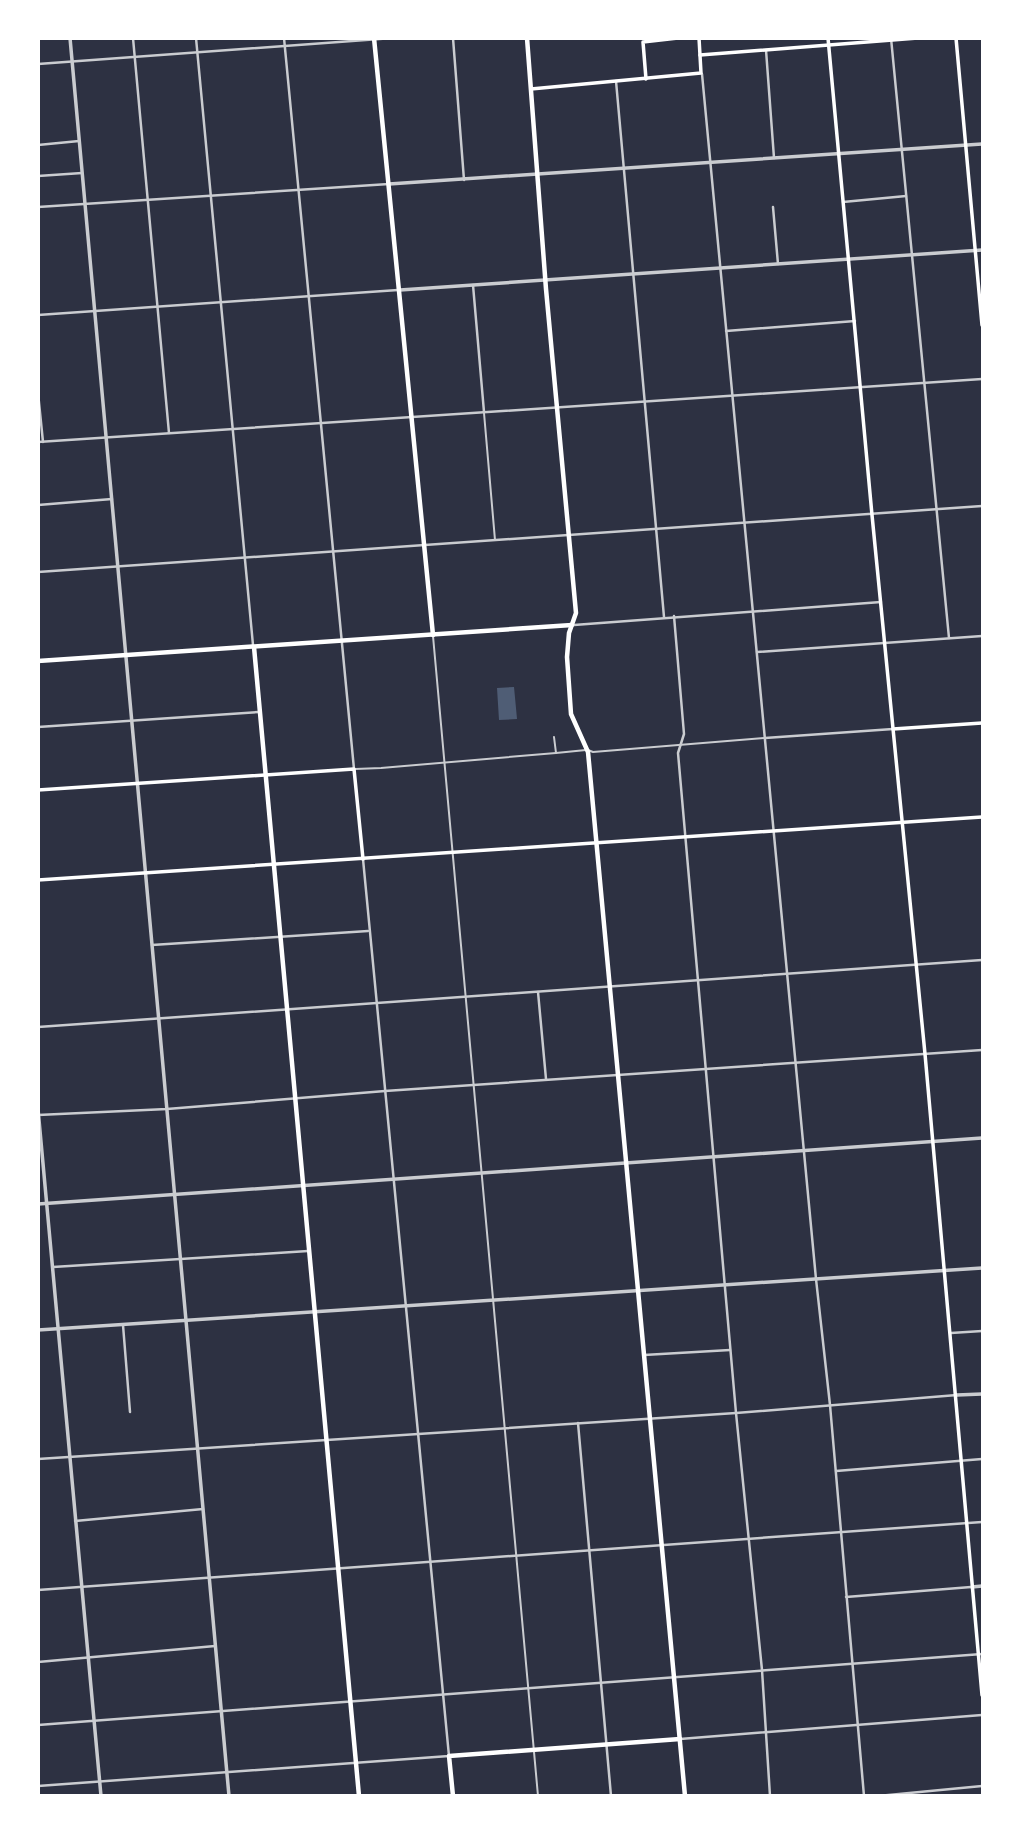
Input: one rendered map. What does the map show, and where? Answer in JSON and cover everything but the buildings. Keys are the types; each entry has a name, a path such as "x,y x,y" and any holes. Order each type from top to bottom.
{"main road":[{"path":"527,38 545,280 576,613 567,657 571,714 587,750 597,843 685,1796"},
{"path":"646,79 643,40 678,38"},
{"path":"531,89 701,73 699,38"},
{"path":"828,38 957,1395 982,1695"},
{"path":"700,55 918,38"},
{"path":"956,38 982,325"},
{"path":"374,39 433,635"},
{"path":"38,661 572,625"},
{"path":"254,647 359,1796"},
{"path":"893,729 982,723"},
{"path":"38,790 354,769 363,859"},
{"path":"38,880 982,817"},
{"path":"453,1796 449,1756 680,1738"}],"street":[{"path":"70,38 229,1796"},
{"path":"133,38 169,434"},
{"path":"196,38 212,196 219,303 254,647"},
{"path":"284,38 354,769 893,729"},
{"path":"38,64 393,38"},
{"path":"453,38 464,180"},
{"path":"891,40 949,638"},
{"path":"766,50 774,158"},
{"path":"701,73 830,1405 864,1796"},
{"path":"616,81 664,617"},
{"path":"38,145 79,141"},
{"path":"38,206 982,144"},
{"path":"38,176 82,173"},
{"path":"843,202 906,196"},
{"path":"773,207 778,264"},
{"path":"38,315 982,250"},
{"path":"472,285 495,541"},
{"path":"726,331 855,321"},
{"path":"38,393 41,442 982,379"},
{"path":"38,505 112,499"},
{"path":"38,572 982,506"},
{"path":"572,625 881,602"},
{"path":"674,616 684,734 678,753 730,1350 762,1670 771,1796"},
{"path":"433,635 538,1796"},
{"path":"757,652 982,636"},
{"path":"38,727 260,712"},
{"path":"554,737 556,753"},
{"path":"38,1786 449,1756 363,859"},
{"path":"152,945 370,931"},
{"path":"38,1027 982,960"},
{"path":"538,992 546,1080"},
{"path":"39,1115 167,1109 385,1091 982,1050"},
{"path":"38,1110 101,1796"},
{"path":"38,1204 982,1138"},
{"path":"52,1267 308,1251"},
{"path":"38,1330 982,1268"},
{"path":"122,1324 130,1412"},
{"path":"951,1333 982,1331"},
{"path":"644,1355 730,1350"},
{"path":"38,1459 650,1419 982,1394"},
{"path":"578,1423 611,1796"},
{"path":"836,1471 982,1459"},
{"path":"75,1521 203,1509"},
{"path":"38,1590 982,1522"},
{"path":"846,1597 982,1586"},
{"path":"38,1662 215,1646"},
{"path":"38,1725 980,1654"},
{"path":"680,1738 982,1715"},
{"path":"878,1796 982,1786"},
{"path":"976,1796 982,1795"}],"water":[{"path":"514,687 517,719 499,720 497,688"}]}
